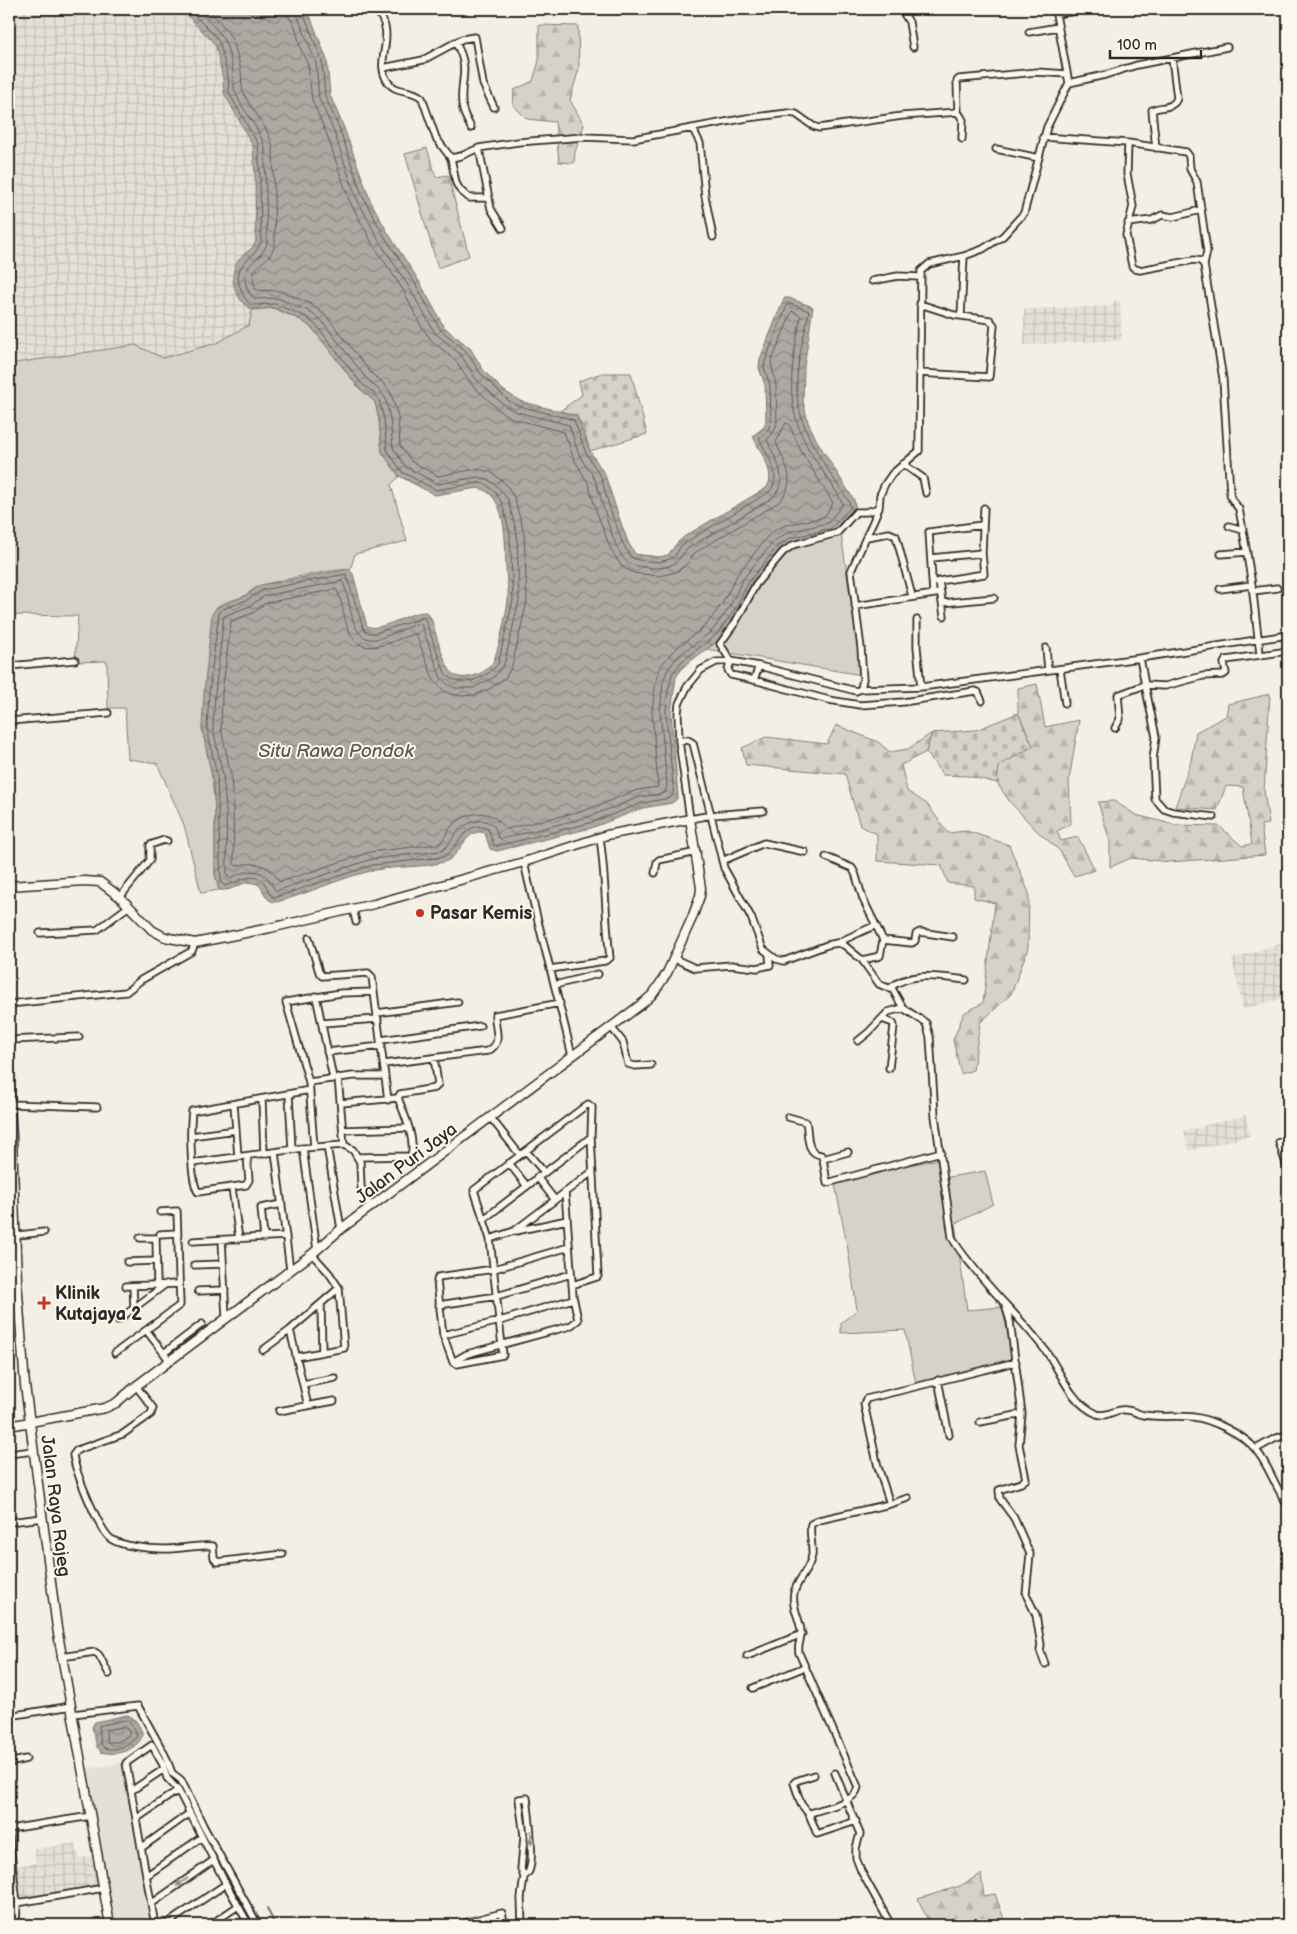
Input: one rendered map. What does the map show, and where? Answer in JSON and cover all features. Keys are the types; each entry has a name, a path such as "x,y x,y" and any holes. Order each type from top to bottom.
{"street":[{"path":"375,9 384,23 386,32 383,68 385,78 392,87 418,94 422,98 436,138 451,158 456,183 465,196 473,199 489,198"},
{"path":"901,9 908,22 913,47"},
{"path":"861,690 863,684 852,571 879,508 880,495 888,478 919,451 919,277 921,271 929,264 964,256 994,243 1020,218 1026,206 1043,138 1069,83 1056,11 1090,9"},
{"path":"1029,32 1058,27"},
{"path":"383,68 423,60 455,42 473,36 477,39 483,84 494,107"},
{"path":"455,42 463,56 465,65 464,111 471,128"},
{"path":"1069,83 1137,65 1227,47"},
{"path":"1156,148 1152,110 1172,105 1177,98 1172,58"},
{"path":"962,139 963,120 958,112 957,81 959,79 1037,72 1067,74"},
{"path":"451,158 479,148 568,138 633,139 747,118 788,113 796,114 819,128 902,116 958,112"},
{"path":"693,129 700,143 705,196 713,236"},
{"path":"1043,138 1128,143 1186,152 1189,156 1190,169 1197,182 1207,252 1204,265 1223,379 1230,492 1231,498 1239,508 1253,588 1260,654"},
{"path":"1128,143 1127,174 1134,206 1126,234 1132,266 1135,269 1158,268 1194,260 1201,261 1204,265"},
{"path":"479,148 492,211 503,228"},
{"path":"996,149 1039,158"},
{"path":"1128,223 1152,220 1162,215 1173,217 1201,210"},
{"path":"961,316 964,256"},
{"path":"872,281 898,276 919,277"},
{"path":"919,373 989,377 994,325 990,320 961,316 920,304"},
{"path":"904,464 924,478 926,493"},
{"path":"731,661 720,646 720,643 735,623 756,584 783,552 793,545 834,535 856,512 866,512 879,508"},
{"path":"936,582 983,574 982,525 984,508"},
{"path":"944,616 941,593 936,582 931,558 929,535 931,531 982,525"},
{"path":"1229,526 1243,530"},
{"path":"867,537 889,533 896,536 912,596"},
{"path":"1221,554 1247,552"},
{"path":"931,558 982,553"},
{"path":"933,594 936,582"},
{"path":"1220,589 1276,588"},
{"path":"855,606 941,593"},
{"path":"942,603 994,598"},
{"path":"917,620 917,646 921,687"},
{"path":"690,819 680,741 679,704 687,687 701,670 710,664 731,661 759,666 853,691 921,687 1140,658 1288,635"},
{"path":"1046,648 1048,670"},
{"path":"1115,728 1120,720 1118,695 1145,685 1165,686 1203,676 1225,674 1226,660 1288,651"},
{"path":"1140,658 1156,732 1153,760 1155,799 1164,809 1173,812 1214,818"},
{"path":"9,666 75,660"},
{"path":"731,661 728,670 731,675 852,705 902,702 975,691 979,693 982,702"},
{"path":"754,680 759,666"},
{"path":"1060,669 1065,703"},
{"path":"9,721 108,713"},
{"path":"680,741 688,740 693,743 722,862 751,917 762,946 769,954 776,959 784,961 803,955 816,948 837,943 876,925"},
{"path":"9,886 93,881 104,884 120,897 149,927 163,937 195,943 353,910 524,862 603,837 712,815 762,811"},
{"name":"Jalan Puri Jaya","path":"9,1426 105,1408 116,1403 290,1270 315,1254 342,1229 370,1208 493,1121 572,1056 653,994 663,981 686,933 700,896 701,888 690,819"},
{"path":"550,969 606,961 610,958 606,928 603,837"},
{"path":"120,897 150,860 150,845 164,840 167,841"},
{"path":"722,862 764,843 805,852"},
{"path":"655,874 659,860 696,852"},
{"path":"826,857 852,868 855,872 863,899 882,940 880,956 862,960"},
{"path":"524,862 538,925 560,1003 572,1056"},
{"path":"40,933 97,930 129,906"},
{"path":"353,910 356,922"},
{"path":"882,940 912,943 915,942 916,934 920,932 953,937"},
{"path":"309,938 319,972 322,976 368,973 372,977 388,1100"},
{"path":"9,1004 126,992 141,980 192,951 195,943"},
{"path":"837,943 849,948 862,960 879,984 890,988 897,994 903,1008 924,1021 928,1026 933,1090 952,1237 959,1250 971,1265 1026,1326 1048,1354 1075,1399 1084,1407 1099,1415 1125,1409 1143,1415 1165,1417 1191,1416 1203,1418 1229,1430 1256,1449 1281,1496 1288,1505"},
{"path":"673,958 695,968 731,965 756,968 770,964 769,954"},
{"path":"554,985 598,974"},
{"path":"890,988 904,980 916,977 945,977 966,980"},
{"path":"314,1147 309,1082 286,1002 341,993 374,992"},
{"path":"316,996 341,1103 344,1145"},
{"path":"322,1023 458,1002"},
{"path":"384,1064 488,1051 496,1045 498,1038 495,1015 560,1003"},
{"path":"858,1041 888,1012 903,1008"},
{"path":"882,1019 893,1023 894,1026 889,1068"},
{"path":"328,1052 480,1026"},
{"path":"611,1027 623,1042 628,1064 635,1066 651,1065"},
{"path":"9,1040 79,1037"},
{"path":"341,1103 388,1100 398,1098 400,1094 436,1087 438,1084 434,1058"},
{"path":"309,1082 335,1077 385,1076"},
{"name":"Jalan Raya Rajeg","path":"9,1086 12,1229 15,1237 22,1354 33,1449 61,1657 110,1925"},
{"path":"247,1156 249,1182 244,1186 198,1192 195,1188 192,1163 192,1111 310,1090"},
{"path":"289,1094 292,1150"},
{"path":"358,1157 411,1156 409,1128 398,1098"},
{"path":"262,1099 264,1154"},
{"path":"10,1104 97,1107"},
{"path":"234,1104 238,1157"},
{"path":"453,1362 457,1364 502,1356 500,1321 490,1239 474,1190 587,1104 592,1108 592,1172 598,1276 597,1278 572,1285"},
{"path":"788,1117 806,1122 810,1149 816,1154 821,1155 828,1184 941,1152"},
{"path":"493,1121 520,1155"},
{"path":"343,1130 409,1128"},
{"path":"191,1136 236,1130"},
{"path":"484,1219 591,1137"},
{"path":"1279,1142 1288,1170"},
{"path":"192,1163 302,1148 344,1145 353,1150 358,1157 361,1165 361,1187 370,1208"},
{"path":"327,1146 342,1229"},
{"path":"296,1357 344,1348 339,1288 315,1254 302,1148"},
{"path":"526,1151 544,1172"},
{"path":"275,1152 290,1270"},
{"path":"823,1159 848,1152"},
{"path":"509,1163 526,1185"},
{"path":"514,1231 592,1172"},
{"path":"537,1177 555,1200"},
{"path":"232,1188 239,1240"},
{"path":"453,1362 468,1354 574,1324 579,1318 573,1299 565,1192"},
{"path":"264,1238 261,1209 282,1204"},
{"path":"115,1353 180,1304 177,1212 160,1212"},
{"path":"490,1239 514,1231 567,1220"},
{"path":"15,1237 44,1232"},
{"path":"160,1234 178,1233"},
{"path":"192,1241 286,1236"},
{"path":"140,1238 156,1238 157,1285"},
{"path":"222,1240 226,1318"},
{"path":"453,1362 443,1335 438,1277 494,1269 569,1246"},
{"path":"127,1262 156,1261"},
{"path":"194,1265 223,1264"},
{"path":"439,1305 497,1296 571,1274"},
{"path":"118,1320 166,1284"},
{"path":"126,1286 179,1284"},
{"path":"133,1286 134,1308"},
{"path":"263,1350 290,1330 339,1288"},
{"path":"198,1291 224,1290"},
{"path":"443,1335 500,1321 573,1299"},
{"path":"321,1304 322,1352"},
{"path":"1005,1304 1010,1321 1016,1362 1022,1414 1019,1445 1026,1479 1021,1483 999,1490 999,1496 1014,1518 1030,1554 1026,1594 1036,1615 1041,1645 1040,1650 1045,1664"},
{"path":"164,1353 202,1324"},
{"path":"146,1330 170,1361"},
{"path":"290,1330 308,1406"},
{"path":"890,1504 878,1466 864,1404 866,1399 1016,1362"},
{"path":"303,1384 335,1378"},
{"path":"938,1380 949,1435"},
{"path":"136,1386 150,1404 152,1412 128,1431 77,1450 72,1455 104,1532 115,1541 134,1546 164,1549 214,1546 214,1558 217,1562 283,1554"},
{"path":"279,1411 334,1401"},
{"path":"980,1422 1022,1414"},
{"path":"1256,1449 1288,1434"},
{"path":"9,1454 33,1449"},
{"path":"809,1814 847,1800 858,1792 857,1782 799,1653 798,1645 802,1634 801,1624 795,1608 793,1594 810,1564 812,1554 811,1524 819,1520 890,1504 908,1498"},
{"path":"9,1522 43,1518"},
{"path":"747,1656 802,1634"},
{"path":"61,1657 96,1652 109,1674"},
{"path":"753,1688 805,1667"},
{"path":"9,1716 135,1706 139,1708 165,1755 172,1773 181,1780 208,1835 258,1925"},
{"path":"155,1925 126,1763 152,1745 167,1778 178,1790 249,1925"},
{"path":"9,1763 26,1759"},
{"path":"131,1791 164,1769"},
{"path":"835,1773 856,1821 860,1837 856,1848 856,1858 861,1871 891,1925"},
{"path":"814,1775 794,1783 801,1804 809,1814 816,1834 856,1821"},
{"path":"136,1819 178,1790"},
{"path":"522,1925 524,1877 521,1869 524,1836 519,1799 527,1798 530,1818 531,1856 530,1871 524,1877"},
{"path":"141,1848 190,1813"},
{"path":"9,1829 91,1816"},
{"path":"9,1836 17,1903 16,1925"},
{"path":"146,1876 202,1837"},
{"path":"523,1856 531,1856"},
{"path":"151,1904 214,1860"},
{"path":"165,1925 226,1884"},
{"path":"9,1903 104,1888"},
{"path":"210,1925 238,1906"},
{"path":"456,1925 502,1914 505,1925"}],"shaded area":[{"path":"9,9 181,9 211,40 218,52 224,93 227,101 253,146 254,152 256,242 237,262 246,307 252,310 249,325 217,343 163,358 135,345 9,364"},
{"path":"1114,301 1120,301 1122,340 1024,345 1024,309 1112,306"},
{"path":"1288,941 1288,997 1243,1009 1232,959"},
{"path":"1246,1115 1250,1136 1189,1151 1184,1131"},
{"path":"122,1763 151,1925 114,1925 86,1769"},
{"path":"76,1843 79,1858 94,1856 101,1890 21,1903 16,1866 36,1863 34,1849"}],"green space":[{"path":"539,25 578,26 579,68 570,100 584,125 575,152 574,163 559,162 555,122 527,119 513,105 514,90 533,81 539,61"},
{"path":"427,148 436,177 448,175 469,256 438,268 405,154"},
{"path":"273,308 301,320 313,329 358,387 375,402 382,452 399,476 391,485 407,541 355,554 350,570 290,578 259,586 242,597 221,604 215,610 202,728 212,777 215,808 215,874 219,890 201,893 184,825 157,763 128,759 125,708 108,708 107,661 75,662 78,616 9,615 9,364 135,345 163,358 217,343 249,325 252,310"},
{"path":"602,373 631,373 647,434 590,451 579,420 568,413 560,411 582,395 579,381"},
{"path":"840,527 862,675 706,649 713,645 758,578 780,550 791,543"},
{"path":"1037,684 1045,727 1079,720 1069,780 1071,824 1057,831 1061,841 1078,837 1095,870 1074,876 1060,851 1036,830 1010,802 997,783 998,766 1033,746 1018,713 1018,688"},
{"path":"1270,694 1264,791 1269,824 1261,825 1265,855 1170,862 1131,858 1110,867 1110,841 1098,802 1114,801 1136,815 1175,825 1219,826 1242,846 1252,844 1243,787 1226,786 1217,810 1175,807 1191,761 1196,732 1226,716 1228,704"},
{"path":"1018,713 1033,746 999,766 997,783 968,776 943,775 926,752 932,733 976,730"},
{"path":"836,725 878,742 890,752 908,749 932,733 926,752 901,765 907,791 927,804 948,833 967,831 1009,845 1029,893 1028,948 1011,994 980,1023 973,1070 961,1074 953,1040 964,1013 983,1003 995,903 974,898 974,886 948,883 941,865 877,861 877,834 860,826 845,774 746,765 742,748 766,737 827,744"},
{"path":"940,1159 943,1178 985,1171 993,1204 955,1224 967,1310 1002,1307 1014,1361 916,1384 905,1330 841,1333 841,1323 857,1310 835,1184 897,1167"},
{"path":"981,1874 984,1896 995,1894 1006,1925 930,1925 918,1899 960,1886"}],"water":[{"name":"Situ Rawa Pondok","path":"181,9 305,9 309,13 327,60 330,95 371,202 388,233 419,281 444,327 470,348 484,371 503,390 520,401 577,416 590,451 605,475 628,542 635,554 659,557 668,555 685,536 766,488 770,476 766,462 753,436 764,427 766,421 765,385 759,368 760,359 784,298 813,307 804,367 803,401 808,422 817,441 854,500 856,510 848,516 836,531 791,543 780,550 758,578 738,613 720,639 684,666 676,677 671,712 678,796 672,803 643,808 591,828 497,851 490,849 485,833 478,832 468,838 455,855 444,862 375,870 277,902 269,900 261,887 254,883 245,883 229,889 219,890 215,874 215,808 212,777 202,728 212,614 217,607 245,596 261,585 349,569 353,574 367,626 380,627 426,612 431,618 442,653 451,672 457,676 466,677 482,672 489,668 493,662 504,622 508,591 503,522 495,500 488,492 478,488 435,495 399,476 382,452 375,402 358,387 313,329 301,320 274,308 252,310 238,296 233,282 234,268 239,259 256,242 253,146 224,93 216,47"},
{"path":"127,1715 133,1718 139,1726 143,1735 140,1740 136,1745 119,1753 101,1752 97,1747 92,1727 95,1722"}],"waterway":[{"path":"267,1908 275,1925"}],"place":[{"name":"Pasar Kemis","path":"420,913"},
{"name":"Klinik Kutajaya 2","path":"44,1303"}]}
